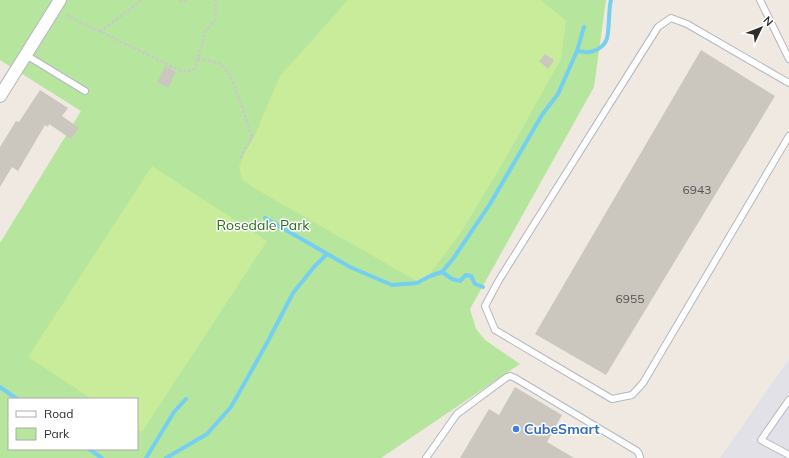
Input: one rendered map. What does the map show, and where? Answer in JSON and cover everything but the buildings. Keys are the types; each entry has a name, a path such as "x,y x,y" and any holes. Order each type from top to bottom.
{"street":[{"path":"0,96 57,5"}],"lane":[{"path":"760,0 789,59"},
{"path":"789,83 686,24 671,18 658,27 499,280 485,306 495,330 612,399 632,395 643,383 789,136"},
{"path":"26,55 85,91"},
{"path":"426,458 457,414 510,376 637,451 640,458"},
{"path":"789,400 761,440 789,455"}],"path":[{"path":"100,32 142,0"},
{"path":"180,0 183,2 186,0"},
{"path":"57,5 100,32 183,72 195,68 206,30 215,20 216,0"},
{"path":"198,58 222,65 226,69 235,89 252,137 240,158"}],"shaded area":[{"path":"789,359 789,458 720,458"}],"green space":[{"name":"Rosedale Park","path":"0,0 606,0 594,87 470,309 476,329 485,340 520,364 381,458 0,458 0,243 81,111 0,60"},
{"path":"348,0 541,0 566,21 561,59 504,161 460,234 422,284 254,188 242,179 239,167 244,154 254,137 280,76"},
{"path":"152,166 267,241 142,432 138,429 138,398 90,398 28,357"}],"waterway":[{"path":"577,51 592,51 605,43 608,33 611,0"},
{"path":"265,218 350,267 392,285 417,283 442,272 453,259 490,204 542,115 558,94 577,51 584,27"},
{"path":"166,458 207,434 231,407 293,293 314,267 327,254"},
{"path":"442,272 452,279 460,281 466,275 471,276 475,284 483,287"},
{"path":"0,387 16,398"},
{"path":"146,458 174,412 186,399"},
{"path":"90,450 102,458"}],"place":[{"name":"CubeSmart","path":"516,429"}]}
